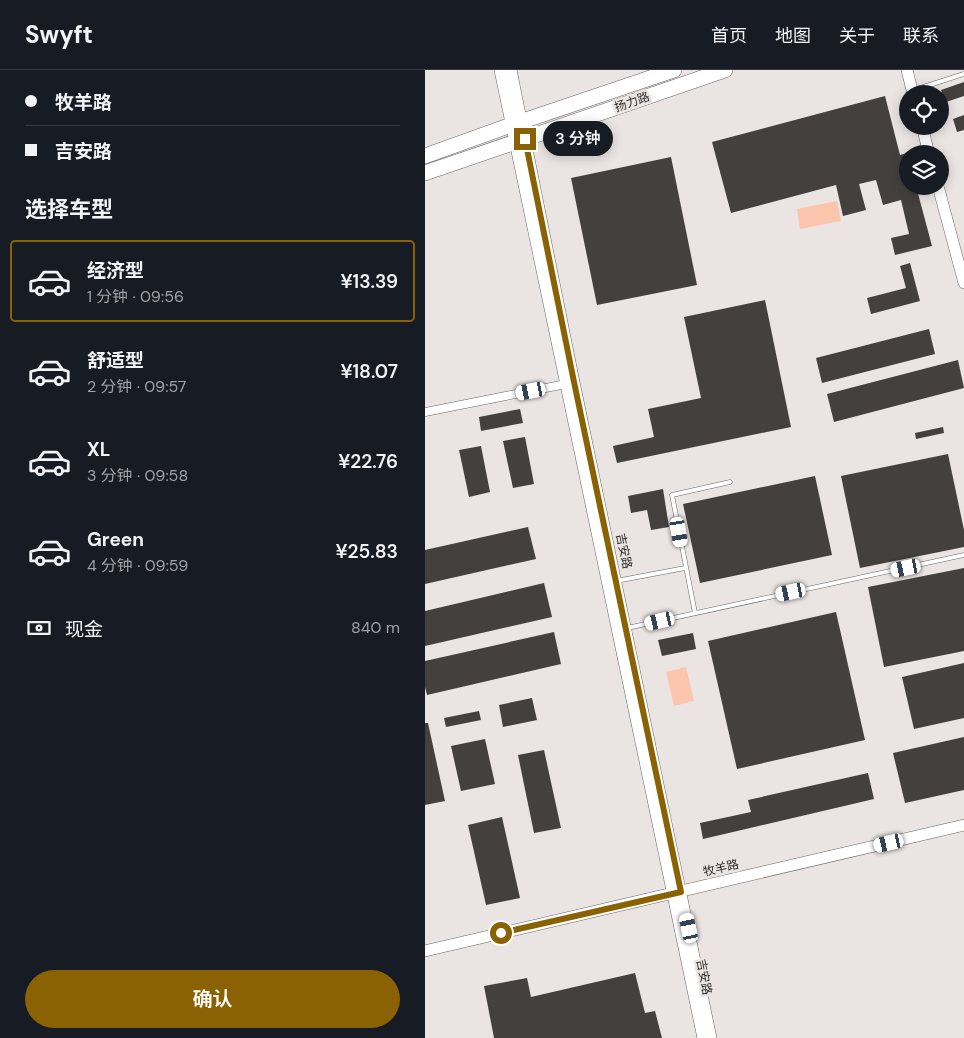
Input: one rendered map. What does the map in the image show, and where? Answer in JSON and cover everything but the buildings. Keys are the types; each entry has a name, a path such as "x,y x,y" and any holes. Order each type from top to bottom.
{"highway":[{"name":"扬力路","path":"425,156 674,70"},
{"name":"扬力路","path":"425,173 725,70"}],"street":[{"name":"吉安路","path":"500,70 516,123 574,382 622,630 677,893 711,1038"},
{"name":"吉安路","path":"511,70 516,123"},
{"path":"907,70 911,85"},
{"name":"吉安路","path":"520,141 566,384 612,582"},
{"path":"940,195 964,284"},
{"path":"425,412 566,384"},
{"name":"牧羊路","path":"425,951 964,825"},
{"name":"吉安路","path":"677,893 703,1038"}],"lane":[{"path":"933,85 964,74"},
{"path":"695,613 672,496 730,482"},
{"path":"622,630 964,555"},
{"path":"612,582 685,568"}],"shaded area":[{"path":"837,201 841,221 800,229 797,209"},
{"path":"686,667 694,701 674,706 666,672"}],"route":[{"path":"501,933 681,892 525,139"}]}
